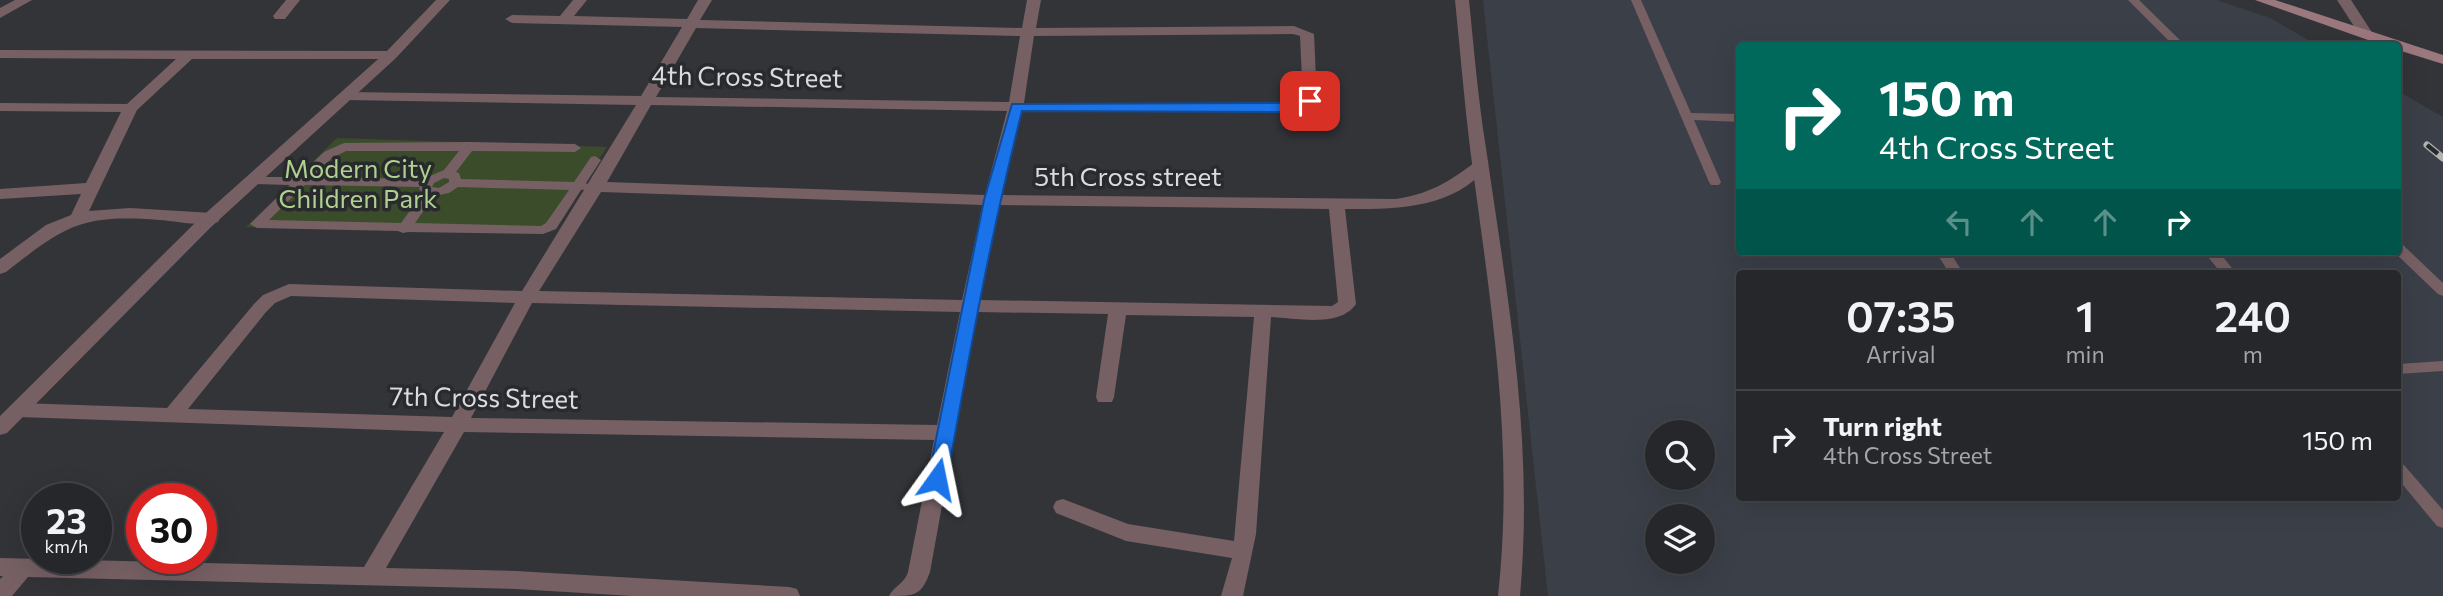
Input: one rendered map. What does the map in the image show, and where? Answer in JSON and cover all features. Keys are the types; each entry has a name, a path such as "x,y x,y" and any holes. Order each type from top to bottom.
{"main road":[{"path":"2262,0 2389,42"},
{"path":"2401,46 2443,60"}],"street":[{"path":"0,14 25,0"},
{"path":"280,16 293,0"},
{"path":"0,428 212,218 391,55 443,0"},
{"path":"564,20 580,0"},
{"path":"370,576 458,425 587,187 646,100 705,0"},
{"path":"900,596 915,584 919,572 970,304 992,200 1016,107 1034,0"},
{"path":"1462,0 1480,166 1505,320 1516,473 1509,596"},
{"path":"2344,0 2365,34"},
{"path":"512,19 1028,32"},
{"name":"4th Cross Street","path":"346,96 1147,108 1306,106 1310,101 1309,36 1304,31 1028,32"},
{"path":"0,54 391,55"},
{"path":"77,219 131,108 188,55"},
{"path":"0,107 131,108"},
{"name":"5th Cross street","path":"587,187 992,200 1418,202 1451,189 1480,166"},
{"path":"0,194 92,188"},
{"path":"172,416 260,308 269,299 289,290 1335,312 1347,304 1336,202"},
{"path":"0,268 51,230 77,219 117,214 212,218"},
{"path":"1105,397 1118,307"},
{"path":"1232,596 1243,551 1263,310"},
{"name":"7th Cross Street","path":"19,410 458,425 947,433"},
{"path":"1063,506 1126,532 1243,551"},
{"path":"0,568 21,568"},
{"path":"0,594 21,570"},
{"path":"112,570 370,576 511,588 789,596"}],"lane":[{"path":"1636,0 1715,182"},
{"path":"2133,0 2177,42"},
{"path":"1685,116 1736,118"},
{"path":"254,180 445,190 470,146"},
{"path":"575,148 344,147 328,155 257,224 543,230 551,226 587,187 595,160"},
{"path":"452,178 587,187"},
{"path":"403,229 429,188"},
{"path":"2401,251 2443,291"},
{"path":"2214,256 2226,270"},
{"path":"2401,369 2443,366"},
{"path":"2401,472 2443,521"}],"shaded area":[{"path":"1483,0 2217,0 2270,18 2312,42 1736,42 1736,256 2401,256 2401,93 2443,117 2443,596 1548,596"}],"green space":[{"name":"Modern City Children Park","path":"337,138 607,147 550,232 246,227"}],"railway":[{"path":"2427,145 2443,158"}],"route":[{"path":"937,479 992,200 1016,107 1302,107 1310,101"}]}
